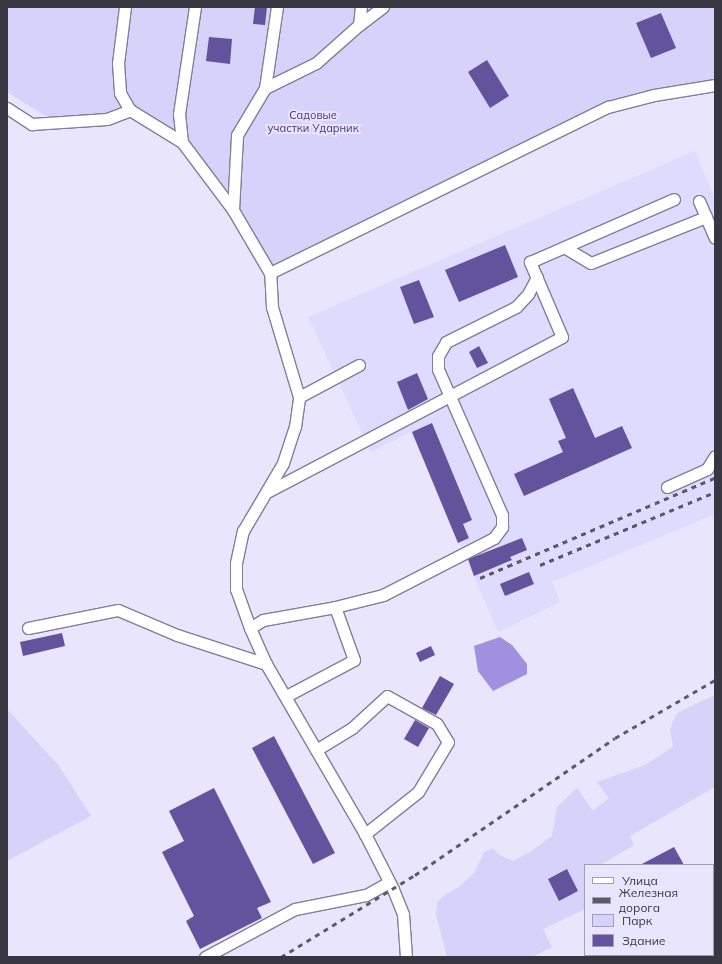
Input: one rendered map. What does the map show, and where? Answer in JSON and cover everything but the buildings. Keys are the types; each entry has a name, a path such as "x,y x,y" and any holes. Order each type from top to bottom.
{"street":[{"path":"125,7 118,62 120,93 130,110 182,142 233,210 270,273 272,307 299,397 295,427 283,463 243,531 236,563 236,589 250,628 266,664 365,834 389,882 403,914 406,957"},
{"path":"182,142 179,114 195,7"},
{"path":"233,210 236,135 265,88 277,7"},
{"path":"359,25 361,7"},
{"path":"265,88 316,63 359,25 383,7"},
{"path":"270,273 608,107 654,95 715,85"},
{"path":"7,108 32,124 107,119 130,110"},
{"path":"266,493 562,337 530,262 674,199"},
{"path":"699,201 715,238"},
{"path":"564,247 591,263 706,217"},
{"path":"250,628 263,620 335,607 382,595 494,538 502,527 502,515 438,369 438,356 446,342 516,307 528,294 537,277"},
{"path":"299,397 359,365"},
{"path":"667,487 707,469 715,456"},
{"path":"286,696 354,660 335,607"},
{"path":"28,628 118,610 177,635 266,664"},
{"path":"316,750 352,728 387,696 437,724 448,742 418,792 365,834"},
{"path":"205,957 295,909 366,895 389,882"}],"shaded area":[{"path":"695,151 715,199 715,514 552,582 560,602 498,632 411,432 371,452 308,317"},
{"path":"500,637 512,645 527,664 527,674 493,691 478,671 474,646"}],"green space":[{"name":"Садовые участки Ударник","path":"7,7 715,7 715,85 608,107 270,273 182,142 130,110 52,120 7,92"},
{"path":"715,695 715,787 630,836 634,845 602,864 584,864 584,909 543,929 552,947 532,957 447,957 436,915 437,903 443,896 459,887 474,873 484,852 493,848 499,855 513,861 530,852 552,836 557,807 577,788 593,811 609,798 597,782 645,765 673,747 670,729 677,713"},
{"path":"7,709 59,766 91,816 7,861"}],"railway":[{"path":"480,578 715,478"},
{"path":"540,565 715,492"},
{"path":"281,957 415,875 615,738 715,680"}]}
